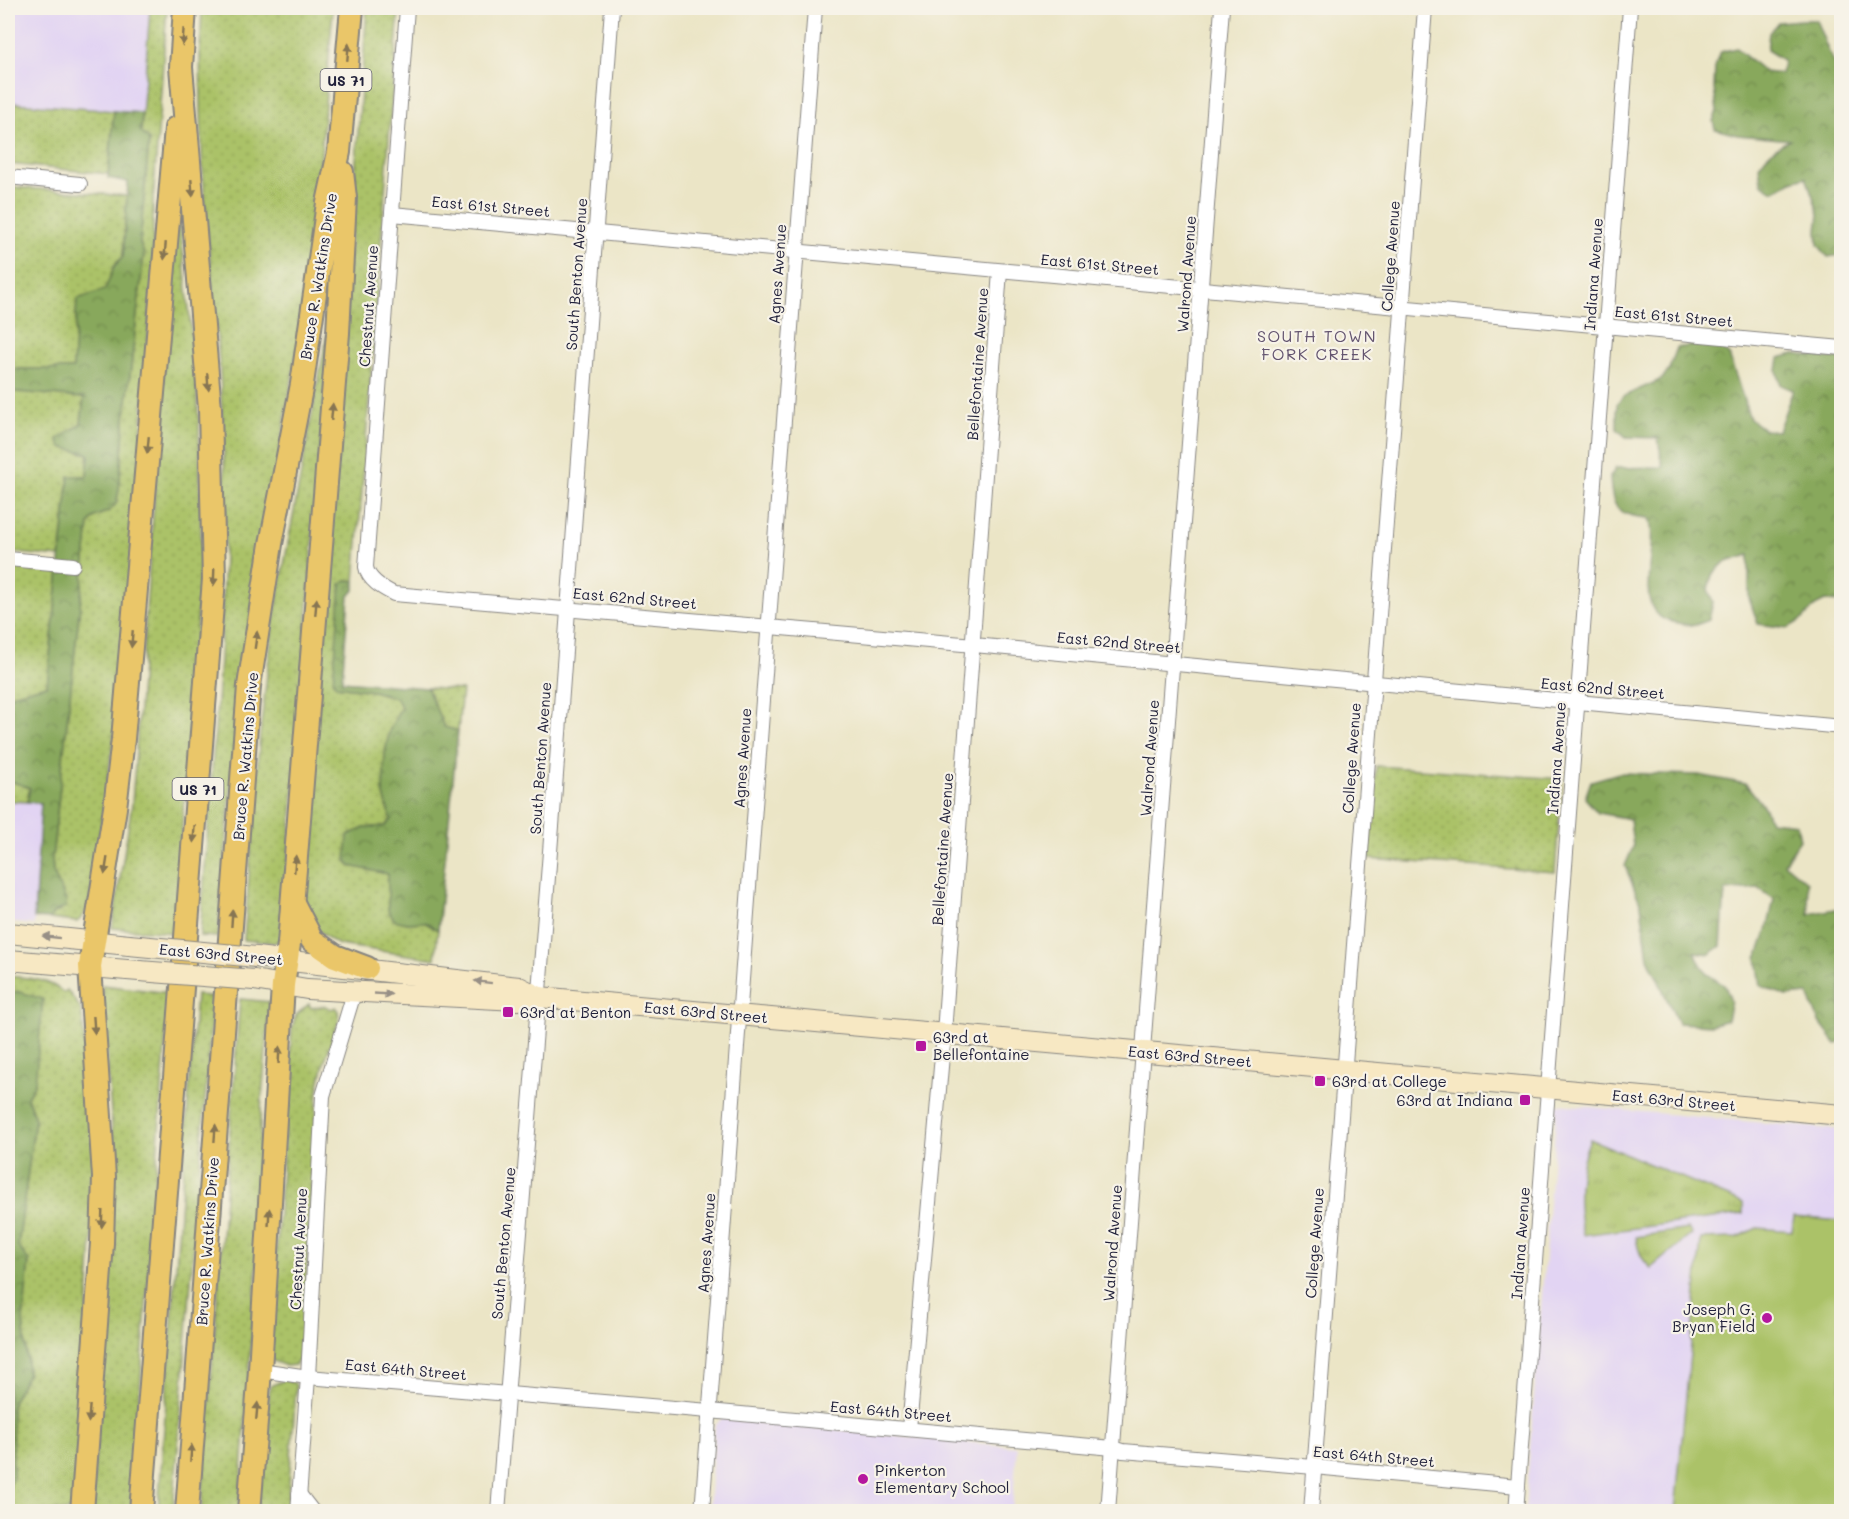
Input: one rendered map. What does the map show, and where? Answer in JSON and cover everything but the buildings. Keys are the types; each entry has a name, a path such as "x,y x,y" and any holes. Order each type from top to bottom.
{"highway":[{"name":"US 71","path":"141,1512 214,579 210,409 181,67 185,8"},
{"name":"Bruce R. Watkins Drive","path":"186,1512 249,686 269,555 302,384 328,203 339,152 352,8"},
{"path":"82,1512 102,1243 104,1177 90,966 115,808 123,739 181,67"},
{"path":"249,1512 260,1370 283,985 288,960 338,333 345,198 339,152"},
{"path":"292,903 312,940 335,956 367,969"}],"main road":[{"name":"East 63rd Street","path":"8,933 288,960 519,987 539,997"},
{"name":"East 63rd Street","path":"8,960 254,980 307,989 354,993 517,1000 539,997 1842,1115"}],"street":[{"name":"Chestnut Avenue","path":"394,594 374,581 366,567 407,8"},
{"name":"South Benton Avenue","path":"498,1512 539,997 612,8"},
{"name":"Agnes Avenue","path":"702,1512 814,8"},
{"name":"Walrond Avenue","path":"1108,1512 1222,8"},
{"name":"College Avenue","path":"1311,1512 1425,8"},
{"name":"Indiana Avenue","path":"1516,1512 1630,8"},
{"path":"8,177 80,184"},
{"name":"East 61st Street","path":"392,214 1842,348"},
{"name":"Bellefontaine Avenue","path":"909,1429 944,1033 1000,271"},
{"path":"8,559 73,565"},
{"name":"East 62nd Street","path":"394,594 769,626 1842,727"},
{"name":"Chestnut Avenue","path":"298,1512 324,1096 354,993"},
{"name":"East 64th Street","path":"260,1370 308,1377 710,1411 1518,1486"},
{"path":"299,1494 313,1512"}],"shaded area":[{"path":"15,8 150,8 142,113 8,103"},
{"path":"8,801 42,803 34,925 8,922"},
{"path":"1557,1104 1841,1130 1841,1511 1525,1512"},
{"name":"Pinkerton Elementary School","path":"721,1419 1017,1447 1012,1511 709,1512 715,1426"}],"green space":[{"path":"150,8 167,8 153,201 153,268 125,660 90,900 85,912 77,922 50,919 53,913 61,911 66,901 53,872 52,858 89,524 94,517 109,511 116,504 119,490 144,254 140,243 149,141 141,132"},
{"path":"202,8 333,8 312,263 240,680 218,937 200,936 220,662 226,506 220,370 202,155 200,51"},
{"path":"367,8 399,8 355,581 346,580 337,686 373,691 397,698 401,707 383,791 391,820 385,826 364,828 350,866 388,874 407,923 424,922 438,930 435,959 339,945 313,928 303,899"},
{"path":"1816,20 1833,62 1841,66 1841,252 1840,255 1828,257 1818,245 1819,214 1806,177 1773,191 1761,183 1759,166 1773,150 1791,140 1737,135 1715,129 1713,121 1717,111 1714,89 1715,66 1720,52 1736,48 1765,72 1781,74 1783,60 1767,50 1769,33 1778,22"},
{"path":"15,103 114,111 108,174 10,164"},
{"path":"114,111 142,113 141,132 149,140 140,243 144,254 119,490 116,504 109,511 94,517 89,524 52,858 53,872 66,901 66,907 53,913 50,919 34,918 41,803 27,802 30,788 8,780 8,698 16,693 47,685 69,476 87,476 89,454 61,447 58,439 81,424 84,398 8,391 8,369 73,369 77,299 105,290 115,265 123,257 128,182 108,178"},
{"path":"13,187 127,196 123,257 115,265 105,290 77,300 73,369 8,369 8,231"},
{"path":"179,213 196,378 201,540 195,655 174,933 112,928 132,804 170,284"},
{"path":"327,334 329,334 282,941 276,943 244,940 260,734 273,624"},
{"path":"1719,345 1729,355 1750,419 1765,430 1778,431 1793,390 1781,385 1777,371 1779,358 1794,354 1841,359 1841,602 1825,601 1815,606 1803,619 1788,628 1758,624 1749,598 1749,555 1724,563 1712,575 1708,589 1713,602 1709,620 1688,625 1660,616 1652,607 1649,593 1651,531 1649,518 1623,512 1618,509 1612,497 1610,477 1616,468 1663,467 1658,438 1626,437 1617,429 1617,404 1624,396 1662,379 1669,369 1677,348"},
{"path":"8,391 84,398 81,424 61,447 89,454 87,476 69,477 60,557 8,552"},
{"path":"8,566 59,571 47,685 16,693 8,698"},
{"path":"346,580 355,581 355,589 349,596 342,681 427,688 444,727 458,731 438,930 424,922 407,923 394,920 388,910 388,874 350,866 346,860 348,835 364,828 385,826 391,820 383,791 385,752 390,729 401,707 397,698 373,691 337,686 333,682 341,584"},
{"path":"427,688 462,690 458,731 444,727"},
{"path":"1376,766 1562,779 1555,872 1369,859"},
{"path":"1619,773 1699,775 1746,784 1764,807 1770,821 1797,824 1800,840 1784,863 1807,882 1809,914 1841,908 1841,1043 1836,1044 1819,1022 1808,994 1787,996 1761,986 1757,958 1767,930 1774,899 1758,888 1725,891 1721,946 1710,954 1694,952 1706,973 1725,986 1731,1001 1727,1020 1712,1025 1678,1023 1648,958 1641,905 1625,866 1633,847 1630,819 1598,813 1585,798 1591,781"},
{"path":"8,780 30,788 27,802 8,801"},
{"path":"8,976 45,982 64,993 67,990 82,1014 96,1180 74,1511 8,1511 8,1492 13,1476 12,1402 28,1373 23,1320 29,1261 18,1246 35,1119 27,1097 35,1083 9,997 8,1000"},
{"path":"102,985 169,993 131,1511 92,1512 113,1142"},
{"path":"16,991 43,999 35,1083 27,1097 35,1119 18,1246 29,1261 23,1320 28,1373 12,1402 13,1476 8,1492 8,1000"},
{"path":"196,995 213,997 173,1511 158,1511"},
{"path":"240,999 270,1002 260,1122 261,1208 239,1511 201,1512"},
{"path":"309,1004 311,1008 325,1006 332,1009 335,1007 339,1020 324,1063 318,1090 300,1358 295,1365 286,1366 273,1361 269,1352 292,1028 296,1015"},
{"path":"1590,1139 1743,1203 1743,1214 1583,1235 1579,1211 1579,1187 1582,1162"},
{"name":"Joseph G. Bryan Field","path":"1794,1217 1841,1221 1841,1511 1675,1511 1701,1239 1736,1238 1757,1228 1792,1231"},
{"path":"1688,1229 1692,1234 1651,1268 1642,1258 1636,1237"},
{"path":"284,1380 295,1383 296,1387 287,1511 257,1512 270,1386"}],"place":[{"name":"63rd at Benton","path":"508,1012"},
{"name":"63rd at Bellefontaine","path":"921,1046"},
{"name":"63rd at College","path":"1320,1081"},
{"name":"63rd at Indiana","path":"1525,1100"},
{"name":"Joseph G. Bryan Field","path":"1767,1318"},
{"name":"Pinkerton Elementary School","path":"863,1479"}],"district":[{"name":"SOUTH TOWN FORK CREEK","path":"1317,344"}]}
